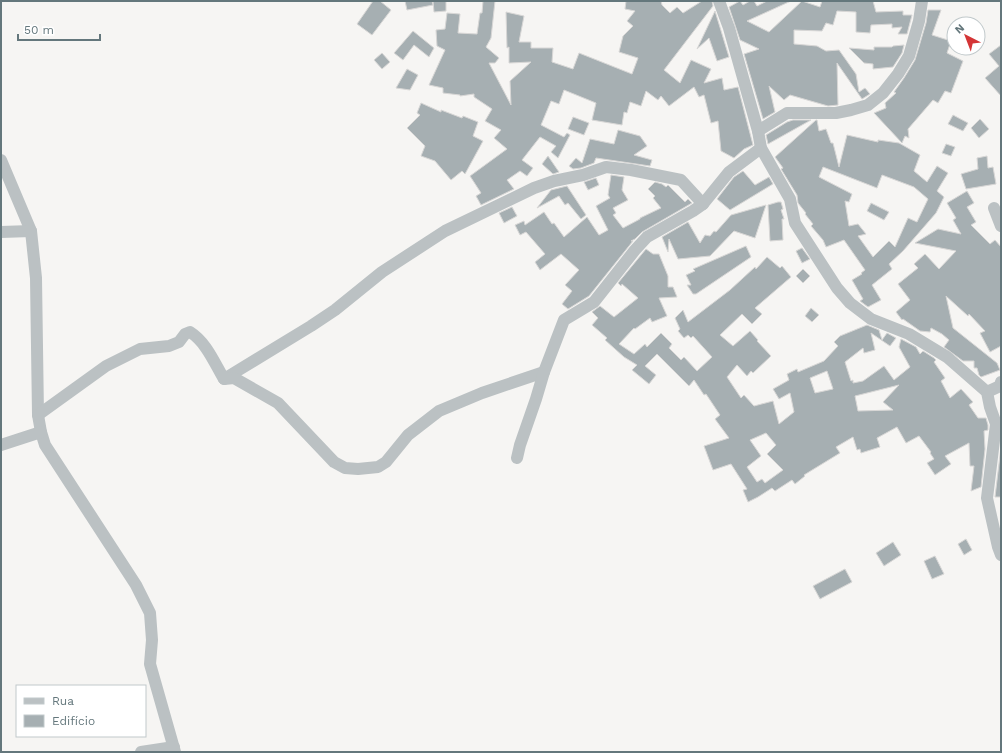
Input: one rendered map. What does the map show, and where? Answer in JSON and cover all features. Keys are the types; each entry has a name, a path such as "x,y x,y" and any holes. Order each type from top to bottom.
{"street":[{"path":"719,1 729,28 733,47 758,132 761,148 790,199 795,223 806,238 826,274 850,303 871,319 909,334 947,357 987,392 996,424 987,498 1001,555"},
{"path":"758,132 787,112 836,113 868,105 883,93 910,56 919,21 922,1"},
{"path":"517,458 544,372 564,320 594,302 647,237 703,204 729,172 761,148"},
{"path":"1,160 31,231 36,278 38,415 45,445 136,584 150,613 152,640 150,664 174,750 141,752"},
{"path":"224,379 335,310 382,272 445,231 534,188 554,180 582,175 606,168 631,170 681,180 703,204"},
{"path":"994,208 1001,226"},
{"path":"1,232 31,231"},
{"path":"38,415 106,366 140,349 169,346 179,342 185,334 190,332 198,337 204,344 224,379"},
{"path":"224,379 234,378 278,402 334,462 345,468 358,469 378,467 386,462 408,435 439,411 482,393 544,372"},
{"path":"987,392 1000,386 1001,382"},
{"path":"1,445 41,432"}],"building":[{"path":"373,1 380,1 391,10 372,35 357,24"},
{"path":"405,1 432,1 433,5 407,10"},
{"path":"433,1 446,1 446,11 434,12"},
{"path":"483,1 495,1 491,38 486,47 499,58 495,63 489,63 511,105 510,81 531,62 509,63 506,12 524,16 519,42 531,42 531,48 553,48 552,62 573,69 579,53 632,74 638,58 619,52 623,36 633,26 627,21 635,11 625,9 626,1 661,1 662,5 670,13 677,7 683,13 702,1 712,1 713,6 664,70 680,83 691,60 711,69 704,83 722,78 724,90 738,87 753,145 744,149 734,158 721,151 718,121 711,123 704,95 699,97 694,87 669,106 661,96 658,100 646,91 641,106 630,102 627,113 624,112 622,125 592,120 596,103 564,90 559,104 551,101 541,125 564,137 567,133 570,135 558,158 551,152 556,146 540,137 522,160 533,168 527,176 520,171 507,180 514,189 481,205 476,196 481,193 470,176 507,149 494,138 501,130 485,121 492,109 474,97 474,94 460,96 443,93 443,88 429,85 445,50 437,46 436,30 445,29 447,13 460,14 458,33 477,34"},
{"path":"740,1 743,5 750,1 754,1 757,6 767,1 791,1 747,21 769,32 802,1 820,7 822,1 873,1 876,12 903,11 903,15 912,15 907,34 898,34 902,27 892,28 892,24 871,25 870,33 856,32 856,12 837,11 833,25 826,23 822,31 794,30 794,44 817,46 826,51 839,50 856,74 859,92 865,88 870,94 862,99 837,63 838,105 828,106 790,95 784,100 769,86 775,112 763,119 744,54 759,49 740,40 729,7"},
{"path":"928,10 941,10 932,35 946,39 946,56 953,56 963,61 951,93 945,91 938,103 933,100 908,129 909,138 905,136 902,143 874,113 886,108 885,103 896,93 894,92 915,60 926,23"},
{"path":"715,11 729,57 717,61 709,38 697,49"},
{"path":"413,31 434,48 429,57 414,45 403,60 394,53"},
{"path":"904,45 902,53 893,67 873,69 873,64 864,63 849,48 874,50 874,47"},
{"path":"1001,45 1001,96 985,78 999,66 989,54"},
{"path":"382,53 390,62 382,69 374,60"},
{"path":"407,69 418,75 410,90 396,88"},
{"path":"421,103 441,112 441,110 478,122 473,136 483,141 465,174 462,171 451,180 435,161 421,156 425,146 407,128 420,115 417,113"},
{"path":"953,115 968,123 963,131 948,124"},
{"path":"573,117 589,123 584,135 568,129"},
{"path":"980,119 989,129 979,138 971,128"},
{"path":"793,120 811,120 768,144 766,135"},
{"path":"817,120 819,131 826,129 831,143 833,143 839,167 847,135 878,142 878,140 899,143 920,155 914,171 927,182 937,166 948,173 937,191 944,197 936,213 903,251 889,264 892,269 872,285 881,300 868,307 860,301 863,299 852,280 862,274 861,273 865,270 844,240 826,247 823,240 811,226 813,224 798,203 797,195 781,169 783,168 775,157","holes":["823,167 877,188 882,175 914,187 928,199 917,222 908,218 895,247 889,241 873,257 858,236 866,234 858,224 849,226 845,201 849,202 852,194 819,177"]},
{"path":"618,130 640,136 647,146 634,155 652,160 650,166 596,158 594,163 581,168 573,169 569,166 576,158 582,163 590,139 614,144"},
{"path":"946,144 955,147 951,156 942,153"},
{"path":"548,156 559,172 553,174 542,164"},
{"path":"987,156 988,168 993,167 996,184 966,189 961,174 978,169 977,158"},
{"path":"743,171 755,185 769,177 773,184 730,210 717,199 734,177"},
{"path":"611,175 624,177 622,190 628,200 613,208 616,213 613,215 623,228 661,208 653,198 655,196 648,189 655,182 666,187 668,185 685,202 688,199 692,203 642,232 631,241 633,241 589,296 568,309 562,304 572,291 565,285 579,270 561,254 540,270 535,262 545,254 526,232 520,235 515,225 524,221 525,225 544,212 552,224 554,223 564,237 587,217 599,235 608,230 596,206 610,198 608,195"},
{"path":"596,178 599,185 588,190 584,182"},
{"path":"567,186 586,215 581,219 568,203 565,205 559,196 537,208 551,190"},
{"path":"967,191 974,203 967,207 976,222 971,225 990,244 995,240 1001,247 1001,346 990,352 980,333 985,331 969,314 968,316 946,296 953,328 997,363 1000,370 981,377 977,368 974,368 974,361 963,361 944,347 949,340 942,334 931,328 930,332 920,331 903,319 902,320 896,312 910,300 898,284 918,268 914,264 925,254 939,269 956,251 915,243 938,229 961,234 953,220 956,218 947,203"},
{"path":"781,202 783,209 781,210 784,219 782,219 783,240 770,241 768,205"},
{"path":"871,203 889,212 884,220 867,211"},
{"path":"766,205 755,238 734,231 710,256 678,259 669,239 668,252 662,237 688,222 700,243 705,235 710,236 714,231 716,232 731,215"},
{"path":"512,207 517,216 504,223 499,213"},
{"path":"746,246 751,257 696,294 693,294 687,285 691,285 686,275 695,271 693,269"},
{"path":"802,248 810,259 802,263 796,251"},
{"path":"646,249 653,254 659,254 668,276 668,287 673,287 677,297 659,298 667,316 652,322 650,318 635,329 634,328 619,344 634,354 645,344 647,347 661,333 672,344 669,348 681,360 684,357 697,371 712,357 693,336 691,338 688,335 684,338 678,331 680,329 675,318 683,310 688,322 730,290 755,267 756,269 767,257 780,268 782,266 791,277 755,308 762,314 752,324 742,314 720,335 733,346 750,331 771,356 753,373 751,371 747,376 737,365 727,377 741,398 744,395 754,406 773,401 779,424 794,412 790,393 779,399 773,389 789,380 787,374 797,369 798,372 824,361 838,346 834,342 840,336 867,325 879,330 882,340 887,333 896,338 890,346 871,333 875,350 864,353 863,348 845,362 851,381 853,380 853,383 863,381 884,366 894,380 910,367 899,347 901,339 916,347 920,354 923,351 934,358 936,360 934,362 945,378 941,381 950,398 961,389 973,402 969,405 978,418 986,418 988,430 984,431 985,449 981,487 971,491 974,466 970,466 969,443 945,456 951,464 935,475 927,463 934,459 930,453 931,452 919,436 906,443 897,427 877,438 880,447 861,453 860,449 857,450 853,437 836,447 840,453 804,475 805,476 795,484 792,480 775,491 772,488 748,502 743,490 747,489 731,464 713,470 704,446 729,438 715,419 720,415 706,394 704,395 694,380 689,386 657,354 645,366 656,375 649,384 632,370 637,365 624,357 605,340 607,338 592,325 598,318 592,312 600,306 614,317 638,298 622,284 621,286 618,283","holes":["827,371 833,389 815,393 810,378","899,385 883,402 893,410 858,411 855,396","766,433 776,445 767,454 783,470 765,483 762,479 757,482 747,467 761,456 750,440"]},
{"path":"803,269 810,276 803,283 796,276"},
{"path":"811,308 819,315 812,322 805,316"},
{"path":"1001,447 1001,497 995,497"},
{"path":"966,539 972,550 964,555 958,544"},
{"path":"893,542 901,555 884,566 876,553"},
{"path":"935,556 944,574 932,579 924,561"},
{"path":"845,569 852,582 820,599 813,586"}]}
